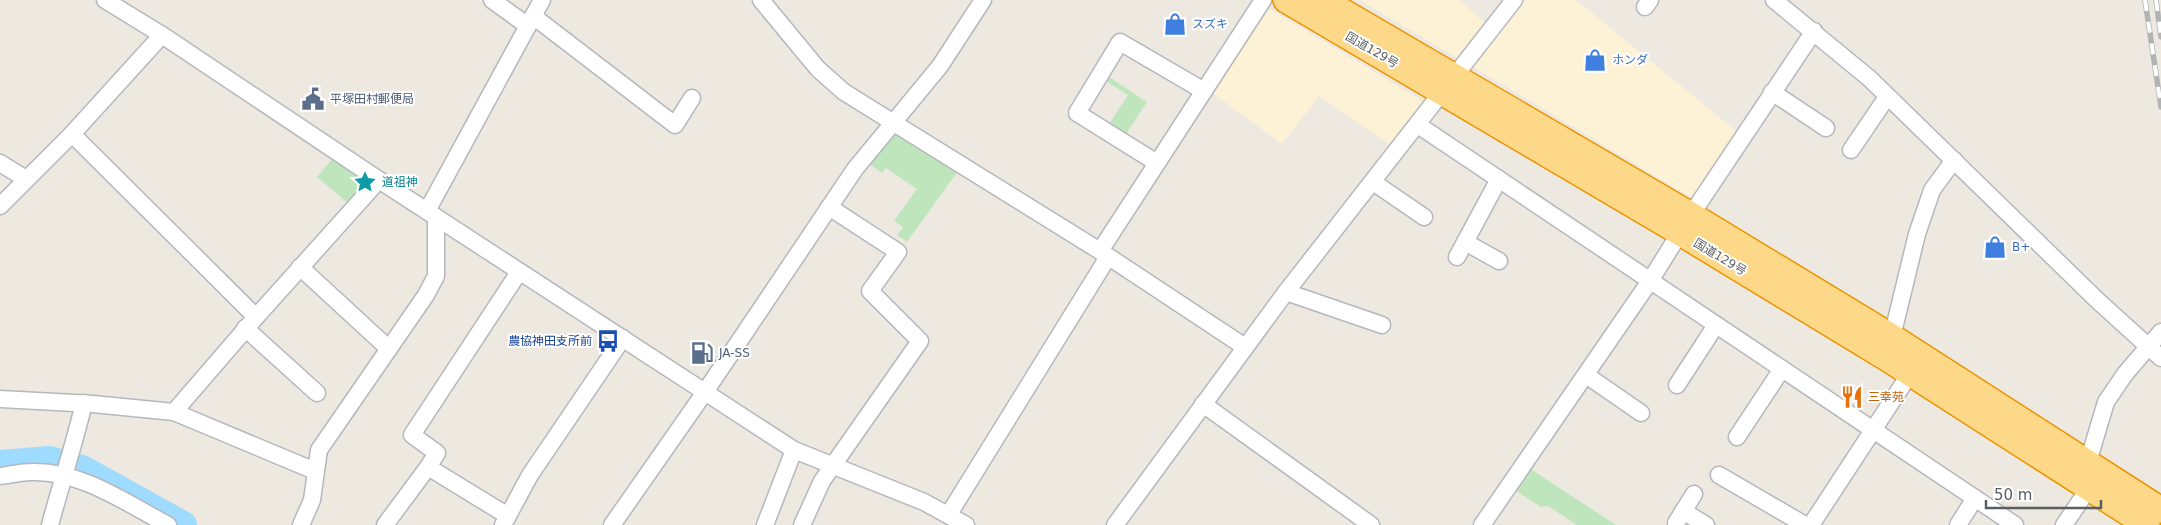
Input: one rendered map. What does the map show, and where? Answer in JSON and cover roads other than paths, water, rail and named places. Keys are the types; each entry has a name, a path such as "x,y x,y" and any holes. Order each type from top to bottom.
{"highway":[{"name":"国道129号","path":"1286,0 1449,85 1889,347 2089,488 2147,525"},
{"name":"国道129号","path":"1323,0 1449,85"},
{"name":"国道129号","path":"1916,365 2088,462 2161,510"}],"street":[{"path":"105,0 131,7 162,35 379,180 794,450 924,502 966,525"},
{"path":"492,0 531,21 675,125 692,98"},
{"path":"301,525 312,500 319,450 426,295 436,276 432,214 542,0"},
{"path":"761,0 818,69 844,92 1104,254 1246,347"},
{"path":"612,525 705,392 854,169 940,66 983,0"},
{"path":"949,514 1157,163 1263,0"},
{"path":"1115,525 1286,292 1514,0"},
{"path":"1774,0 1869,78 2097,300 2155,352"},
{"path":"1482,525 1650,280 1685,224 1814,31"},
{"path":"0,206 72,134 162,35"},
{"path":"1157,163 1077,113 1120,42 1204,91"},
{"path":"1772,92 1826,128"},
{"path":"1852,150 1888,97"},
{"path":"1418,125 2015,525"},
{"path":"72,134 317,393"},
{"path":"1889,347 1917,234 1932,190 1954,160"},
{"path":"0,163 26,179"},
{"path":"1457,257 1499,179"},
{"path":"174,412 251,322 379,180"},
{"path":"1373,182 1424,217"},
{"path":"802,525 832,465 920,341 870,291 898,252 829,207"},
{"path":"1465,242 1499,261"},
{"path":"300,267 389,349"},
{"path":"385,525 428,467 436,452 412,435 519,272"},
{"path":"1286,292 1382,325"},
{"path":"1677,385 1716,325"},
{"path":"2088,462 2106,402 2125,374 2155,352 2161,332"},
{"path":"428,467 505,521 530,475 623,338"},
{"path":"1810,525 1916,365"},
{"path":"1737,437 1782,369"},
{"path":"1586,375 1641,413"},
{"path":"0,399 84,403 174,412 315,470"},
{"path":"50,525 73,450 84,403"},
{"path":"1203,404 1371,525"},
{"path":"765,525 794,450"},
{"path":"0,476 32,472 64,475 96,487 168,525"},
{"path":"1719,475 1805,525"},
{"path":"2064,525 2089,488"},
{"path":"1694,494 1680,517 1706,525"},
{"path":"1958,525 1975,498"}],"waterway":[{"path":"0,464 49,460 82,469 183,525"}],"railway":[{"path":"2145,0 2161,107"},
{"path":"2156,0 2161,37"}],"place":[{"name":"スズキ","path":"1175,24"},
{"name":"ホンダ","path":"1595,60"},
{"name":"平塚田村郵便局","path":"313,99"},
{"name":"道祖神","path":"365,182"},
{"name":"B+","path":"1995,247"},
{"name":"農協神田支所前","path":"608,341"},
{"name":"JA-SS","path":"702,353"},
{"name":"三幸苑","path":"1852,397"}]}
